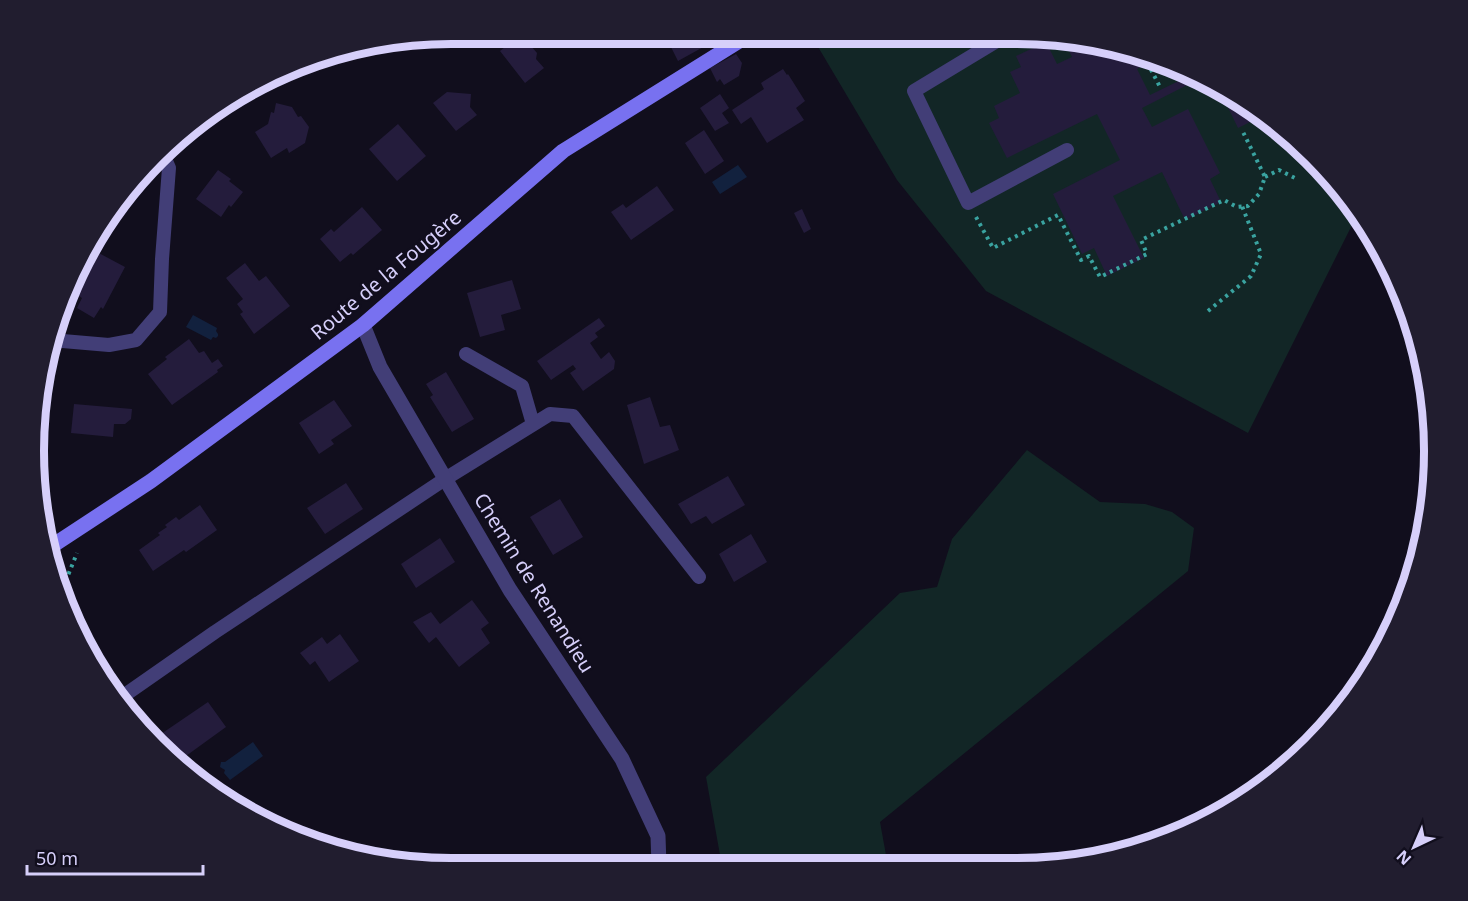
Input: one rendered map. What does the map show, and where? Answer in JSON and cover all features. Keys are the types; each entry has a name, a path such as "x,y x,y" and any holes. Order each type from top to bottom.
{"street":[{"name":"Route de la Fougère","path":"54,544 151,481 363,325 563,151 735,44"},
{"name":"Chemin de Renandieu","path":"363,325 380,367 510,590 622,759 658,836 659,858"}],"lane":[{"path":"992,44 914,91 968,203 1067,150"},
{"path":"58,341 109,345 136,340 160,312 169,168 166,160"},
{"path":"466,354 522,386 533,424"},
{"path":"125,695 445,479 550,414 573,416 699,577"}],"path":[{"path":"1149,65 1160,87"},
{"path":"1243,132 1265,177"},
{"path":"968,203 993,248 1058,215 1081,260 1089,256 1100,277 1148,254 1141,240 1224,201 1237,207 1248,206 1259,194 1265,177 1279,170 1297,179"},
{"path":"1208,311 1251,276 1261,254 1242,206"},
{"path":"65,582 77,553"}],"green space":[{"path":"816,44 1044,44 1097,51 1148,65 1198,85 1244,112 1305,163 1354,221 1248,433 986,291 897,180"},
{"path":"1027,450 1100,502 1145,504 1172,512 1194,528 1188,571 880,822 887,858 721,858 706,777 900,593 937,587 952,539"}],"water":[{"path":"738,165 747,177 720,194 712,182"},
{"path":"193,315 217,328 218,336 211,340 186,327"},
{"path":"253,742 263,756 230,780 224,773 225,770 220,767 221,762 225,762"}],"building":[{"path":"509,44 531,46 537,53 536,59 544,68 525,83 500,51"},
{"path":"670,44 709,44 678,61"},
{"path":"1044,44 1047,44 1057,64 1072,57 1067,47 1097,51 1145,64 1137,69 1150,95 1184,79 1192,82 1142,108 1152,127 1188,109 1220,173 1210,179 1221,202 1185,220 1162,172 1113,196 1144,258 1107,276 1094,248 1082,254 1053,194 1120,160 1097,114 1007,158 989,123 999,118 994,106 1020,93 1010,72 1021,67 1016,56"},
{"path":"736,54 742,63 739,76 724,85 720,79 717,82 710,68"},
{"path":"783,69 805,101 796,108 804,120 767,143 751,117 741,124 732,110 764,89 761,83"},
{"path":"447,92 471,94 470,107 477,115 456,131 433,103"},
{"path":"720,94 729,108 722,113 729,123 715,131 700,108"},
{"path":"1224,100 1254,120 1238,128"},
{"path":"276,103 292,107 298,117 301,116 309,127 305,143 289,153 287,148 271,158 255,132 268,124"},
{"path":"398,124 426,156 397,181 369,149"},
{"path":"704,130 724,161 705,174 685,143"},
{"path":"218,170 231,179 229,181 243,192 231,207 229,205 221,217 196,199"},
{"path":"657,186 674,210 631,240 611,212 623,204 626,208"},
{"path":"362,207 382,230 353,255 351,253 340,262 320,239 331,229 334,232"},
{"path":"802,209 811,229 804,233 794,213"},
{"path":"96,251 125,267 103,309 101,307 94,318 77,308 82,298 75,293"},
{"path":"245,263 259,281 266,276 290,306 254,334 240,314 243,312 237,304 243,299 226,278"},
{"path":"512,280 521,309 501,315 505,330 480,337 467,293"},
{"path":"599,318 605,326 595,333 598,337 590,343 601,359 609,352 615,361 614,369 583,391 570,373 576,369 573,365 551,380 537,361"},
{"path":"189,339 199,353 204,351 212,363 218,359 223,366 172,405 148,374 167,359 165,357"},
{"path":"446,372 474,419 452,432 430,397 433,395 426,384"},
{"path":"650,397 660,427 670,425 679,450 644,464 627,405"},
{"path":"334,400 352,426 331,440 334,444 319,454 299,423"},
{"path":"74,404 132,409 131,419 125,424 114,424 113,437 71,433"},
{"path":"728,476 745,505 712,524 706,516 691,524 678,504"},
{"path":"346,483 363,509 325,534 307,508"},
{"path":"560,499 583,537 553,555 530,517"},
{"path":"200,505 217,530 186,552 184,550 153,571 139,550 160,535 158,533 167,527 165,525 176,517 179,520"},
{"path":"751,534 767,562 734,582 719,554"},
{"path":"440,538 455,562 416,588 401,564"},
{"path":"472,600 489,623 481,629 490,643 459,667 436,637 429,643 413,622 431,612 440,624"},
{"path":"340,634 359,661 329,682 315,661 310,665 300,653 322,637 327,644"},
{"path":"208,702 226,727 184,757 161,734"}]}
